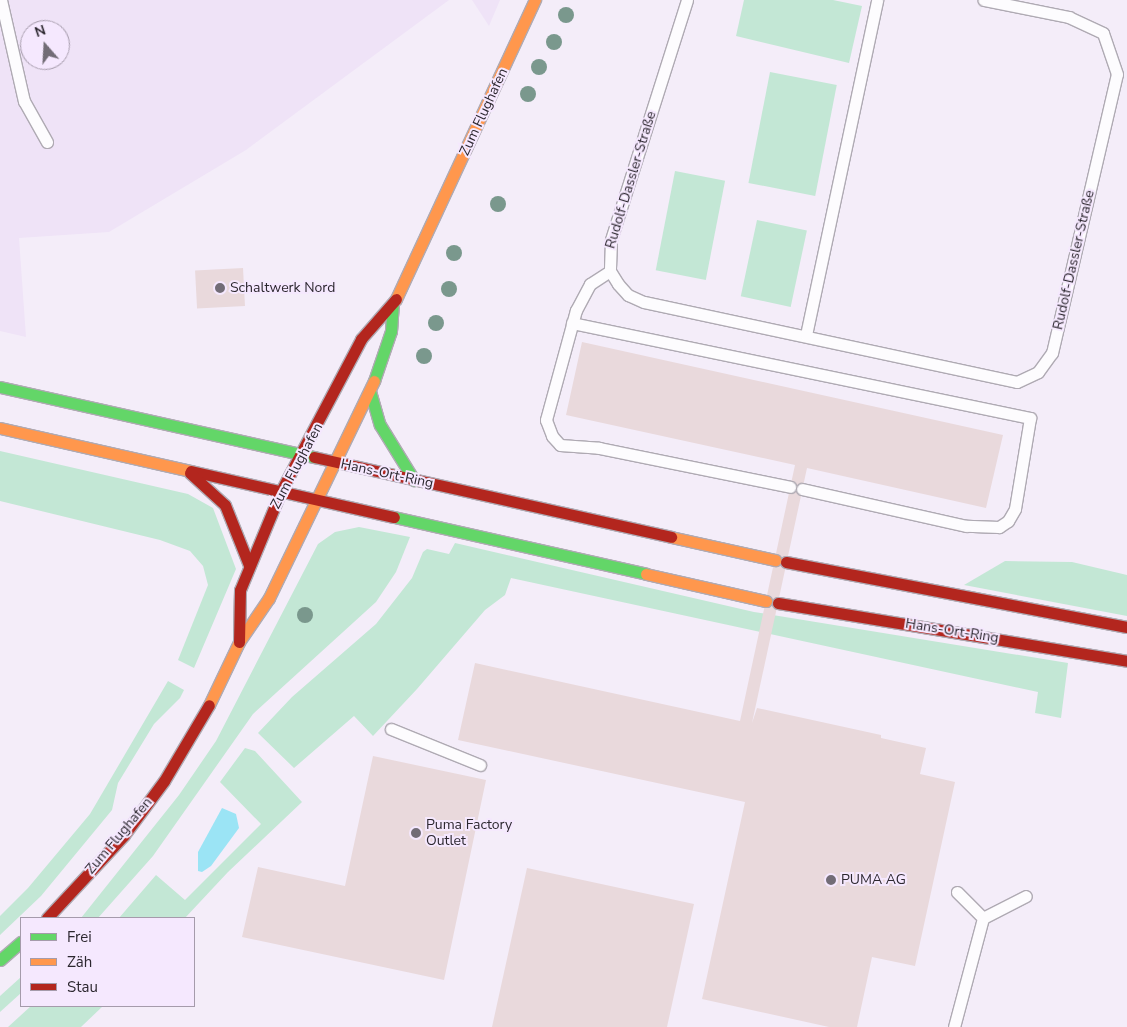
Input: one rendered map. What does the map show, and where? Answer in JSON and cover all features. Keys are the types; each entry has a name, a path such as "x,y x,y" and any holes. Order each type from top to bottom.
{"main road":[{"name":"Zum Flughafen","path":"239,642 240,590 281,492 361,339 393,305 535,0"},
{"name":"Zum Flughafen","path":"48,917 124,834 164,781 204,717 239,642 269,598 370,391 382,362 391,332 393,305"},
{"name":"Hans-Ort-Ring","path":"0,387 781,561 1127,627"},
{"path":"370,391 380,425 414,480"},
{"path":"0,428 766,601"},
{"path":"187,471 225,504 249,565"},
{"name":"Hans-Ort-Ring","path":"778,603 1127,661"},
{"path":"0,960 20,943"}],"lane":[{"path":"1,0 24,101 47,142"},
{"name":"Rudolf-Dassler-Straße","path":"687,0 611,240 610,271 628,295 644,302 806,336 1004,381 1026,380 1038,372 1052,353 1117,74 1103,34 1069,17 984,0"},
{"path":"806,336 877,0"},
{"path":"610,271 590,284 572,323 546,420 552,436 560,444 599,448 790,487"},
{"path":"572,323 1030,418 1015,509 1008,521 999,526 966,526 802,489"},
{"path":"391,729 480,765"},
{"path":"956,892 983,918"},
{"path":"954,1027 983,918 1026,896"}],"shaded area":[{"path":"0,0 449,0 246,150 109,232 19,238 26,337 0,331"},
{"path":"472,0 500,0 489,26"}],"green space":[{"path":"744,0 833,0 862,6 849,63 736,36"},
{"path":"770,72 837,85 815,196 748,183"},
{"path":"675,171 725,181 706,280 656,270"},
{"path":"757,220 807,231 791,307 741,296"},
{"path":"0,451 188,494 213,508 236,569 194,668 178,660 208,585 203,566 190,551 160,540 0,501"},
{"path":"359,527 410,537 396,572 376,602 253,714 153,856 99,917 82,917 179,795 216,741 318,544 335,532"},
{"path":"455,543 754,612 1068,663 1061,718 1035,713 1038,692 511,578 505,595 485,610 417,689 373,736 354,716 294,768 258,733 292,697 376,624 412,578 423,552 427,549 449,554"},
{"path":"1005,561 1072,562 1127,575 1127,616 964,585"},
{"path":"168,681 184,690 180,698 154,724 118,783 112,810 41,896 0,935 0,916 28,888 90,814"},
{"path":"245,748 255,751 302,802 228,872 186,917 120,917 156,875 185,900 261,824 220,782"},
{"path":"20,978 20,994 0,1012 0,996"},
{"path":"30,1007 102,1007 81,1027 8,1027"}],"water":[{"path":"222,808 236,814 239,828 211,866 202,872 198,871 198,852"}],"building":[{"name":"Schaltwerk Nord","path":"243,268 245,306 197,308 195,271"},
{"name":"PUMA AG","path":"582,342 1003,435 986,508 807,468 752,723 757,708 881,735 881,738 926,748 920,774 955,782 915,966 872,957 857,1027 829,1027 702,999 745,802 458,740 475,663 740,721 795,465 566,415"},
{"name":"Puma Factory Outlet","path":"373,756 486,780 444,980 242,937 258,867 345,886"},
{"path":"527,868 694,904 667,1027 492,1027"}],"traffic: fast":[{"path":"374,381 391,331 393,305"},
{"path":"0,387 314,457"},
{"path":"370,391 380,425 414,480"},
{"path":"394,517 646,574"},
{"path":"0,960 20,943"}],"traffic: slow":[{"path":"396,299 535,0"},
{"path":"209,705 239,642 269,598 374,381"},
{"path":"0,428 191,471"},
{"path":"671,537 775,560"},
{"path":"646,574 766,601"}],"traffic: jam":[{"path":"239,642 240,590 281,491 361,339 396,299"},
{"path":"314,457 671,537"},
{"path":"191,471 394,517"},
{"path":"190,473 225,505 249,565"},
{"path":"786,562 1127,627"},
{"path":"778,603 1127,661"},
{"path":"48,917 124,835 164,781 209,705"}],"place":[{"name":"Schaltwerk Nord","path":"220,288"},
{"name":"Puma Factory Outlet","path":"416,833"},
{"name":"PUMA AG","path":"831,880"}]}
